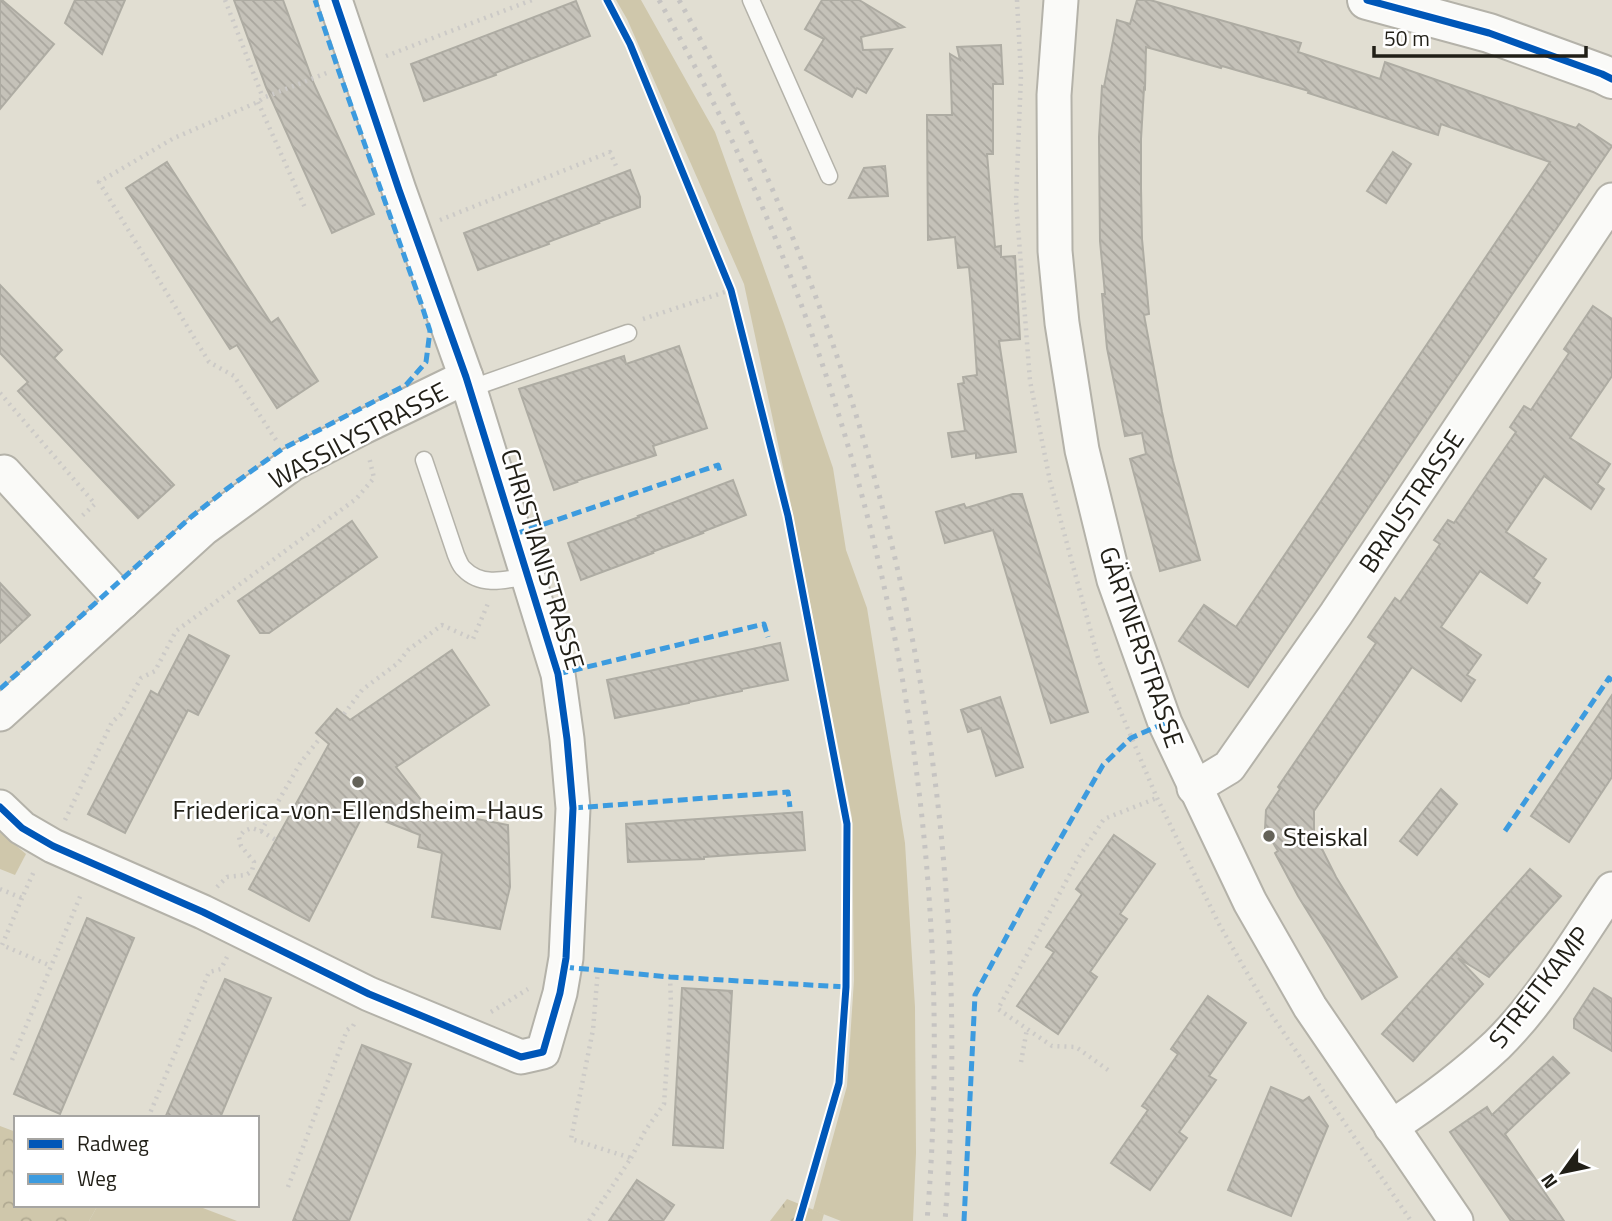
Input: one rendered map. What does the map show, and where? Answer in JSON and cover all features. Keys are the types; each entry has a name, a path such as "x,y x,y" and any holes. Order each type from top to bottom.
{"street":[{"name":"CHRISTIANISTRASSE","path":"0,807 22,828 49,844 203,912 369,994 522,1057 543,1052 560,993 564,967 573,808 558,674 512,579 468,383 335,0"},
{"name":"GÄRTNERSTRASSE","path":"1061,0 1054,95 1055,251 1062,323 1082,450 1114,580 1165,723 1250,902 1310,1007 1456,1221"},
{"path":"1367,0 1489,33 1612,79"},
{"name":"BRAUSTRASSE","path":"1194,788 1229,767 1336,614 1612,200"},
{"name":"WASSILYSTRASSE","path":"0,714 203,529 292,464 361,428 468,383"},
{"path":"4,472 122,602"},
{"name":"STREITKAMP","path":"1391,1127 1422,1106 1497,1045 1525,1013 1612,889"}],"lane":[{"path":"751,0 829,176"},
{"path":"468,383 628,333"},
{"path":"424,460 463,569 477,579 512,579"}],"path":[{"path":"225,0 261,100 306,210"},
{"path":"357,67 532,0"},
{"path":"292,464 234,376 209,362 99,182 174,138 301,83"},
{"path":"413,231 610,152 616,166"},
{"path":"638,320 731,290"},
{"path":"0,393 95,504 61,536"},
{"path":"51,966 2,945 22,898 112,722 121,714 141,678 155,671 176,631 356,499 374,478 361,428"},
{"path":"344,714 362,690 442,625 473,639 512,579"},
{"path":"261,831 301,762 321,737"},
{"path":"1108,1070 1076,1047 1052,1046 998,1009 1079,857 1104,819 1157,798"},
{"path":"203,912 215,888 227,877 252,871 254,862 241,846 239,837 244,831 252,828 276,840"},
{"path":"12,1060 93,865"},
{"path":"0,889 22,898"},
{"path":"149,1116 209,972 221,969 240,932"},
{"path":"476,1040 482,1018 564,967"},
{"path":"598,969 593,1030 571,1139 631,1158"},
{"path":"589,1221 664,1104 671,1004 670,978"},
{"path":"288,1186 347,1030 353,1026 369,994"},
{"path":"1021,1062 1027,1029"}],"green space":[{"path":"616,0 641,0 715,132 833,468 846,550 867,608 905,843 915,1007 916,1153 913,1221 841,1221 813,1210 847,1086 854,980 852,818 790,500 744,284 627,19"},
{"path":"0,832 26,854 15,875 0,869"},
{"path":"0,1126 14,1131 14,1207 97,1207 89,1221 0,1221"},
{"path":"787,1199 824,1214 822,1221 770,1221"},
{"path":"97,1207 200,1207 237,1221 89,1221"}],"building":[{"path":"0,0 54,44 0,109"},
{"path":"75,0 125,0 102,54 65,23"},
{"path":"234,0 283,0 314,84 374,214 332,233 266,87"},
{"path":"822,0 859,0 904,27 861,37 863,50 892,49 866,93 857,88 852,97 805,70 824,39 805,29"},
{"path":"1137,0 1150,0 1301,43 1298,52 1380,79 1385,62 1576,128 1579,124 1612,146 1248,687 1179,641 1204,605 1236,627 1550,162 1441,124 1438,135 1308,93 1309,91 1146,47 1141,188 1142,239 1149,314 1144,315 1173,461 1200,560 1160,571 1130,459 1146,454 1142,433 1125,436 1107,348 1102,294 1105,294 1100,241 1099,137 1102,86 1104,87 1117,20 1130,24"},
{"path":"576,1 590,36 424,101 411,64"},
{"path":"1001,45 1003,84 993,84 993,154 987,154 995,247 1001,246 1001,257 1015,256 1020,339 999,341 1016,452 976,458 976,453 952,457 948,433 965,431 958,384 964,383 963,377 977,375 972,299 969,267 958,268 955,237 928,240 927,115 952,115 950,54 960,60 957,47"},
{"path":"1393,152 1411,164 1386,203 1367,191"},
{"path":"167,162 271,323 278,318 318,381 277,408 237,345 230,349 126,188"},
{"path":"885,166 888,196 849,198 864,168"},
{"path":"630,170 640,197 640,207 478,270 464,233"},
{"path":"0,285 62,350 54,358 174,485 138,518 18,391 28,382 0,353"},
{"path":"1593,306 1612,319 1612,376 1570,438 1610,464 1597,484 1604,489 1591,509 1544,476 1506,532 1546,559 1533,578 1540,583 1527,603 1480,571 1441,627 1481,655 1467,675 1475,680 1461,701 1412,667 1314,811 1314,833 1336,877 1397,977 1362,999 1298,896 1275,853 1278,851 1265,829 1266,810 1280,789 1278,787 1376,643 1368,637 1395,598 1400,602 1440,544 1434,540 1448,520 1454,523 1516,432 1510,427 1524,406 1531,410 1569,353 1564,349"},
{"path":"679,346 707,428 653,446 656,455 554,490 519,389 624,356 626,364"},
{"path":"733,480 746,515 581,580 568,543"},
{"path":"1013,494 1022,494 1088,712 1051,723 993,530 945,543 936,512 964,504 966,508"},
{"path":"352,521 377,557 269,633 260,633 238,601"},
{"path":"0,583 30,615 0,643"},
{"path":"189,635 229,656 198,715 188,710 125,833 88,814 151,691 158,695"},
{"path":"780,643 788,680 615,718 607,680"},
{"name":"Friederica-von-Ellendsheim-Haus","path":"452,650 489,705 396,767 422,801 436,811 508,825 510,887 500,929 432,917 442,853 418,847 420,835 364,813 309,921 249,889 329,744 316,733 337,709 350,720"},
{"path":"1612,695 1612,777 1569,842 1531,816"},
{"path":"1000,697 1023,767 996,776 981,728 968,732 961,710"},
{"path":"1441,789 1457,804 1417,855 1400,841"},
{"path":"802,812 805,850 704,859 628,862 626,824"},
{"path":"1114,835 1155,864 1120,914 1127,919 1090,972 1097,977 1058,1034 1017,1006 1054,952 1046,947 1082,894 1076,889"},
{"path":"1530,869 1561,896 1489,977 1458,958 1483,984 1413,1061 1382,1034"},
{"path":"87,918 134,938 60,1114 14,1094"},
{"path":"225,979 271,998 221,1116 166,1116"},
{"path":"682,988 732,991 723,1148 673,1145"},
{"path":"1594,988 1612,999 1612,1051 1574,1028 1574,1019"},
{"path":"1208,996 1246,1023 1209,1076 1216,1080 1179,1132 1187,1138 1150,1190 1111,1163 1148,1110 1142,1106 1178,1054 1171,1049"},
{"path":"362,1045 411,1064 349,1221 293,1221"},
{"path":"1553,1057 1569,1073 1505,1134 1564,1221 1511,1221 1450,1132 1487,1107 1492,1115"},
{"path":"1271,1087 1303,1101 1309,1097 1328,1126 1291,1216 1228,1190"},
{"path":"637,1180 674,1205 663,1221 609,1221"}],"railway":[{"path":"659,0 720,116 774,235 818,353 856,473 886,595 909,719 925,844 933,969 934,1095 927,1221"},
{"path":"679,0 751,142 813,289 863,438 902,591 930,746 947,903 952,1061 945,1221"}],"marked path":[{"path":"0,689 191,517 228,488 282,449 406,385 426,362 430,331 315,0"},
{"path":"515,534 718,465 721,475"},
{"path":"558,674 764,624 768,637"},
{"path":"1505,831 1609,678 1612,681"},
{"path":"964,1221 975,995 1103,765 1131,738 1165,723"},
{"path":"573,808 788,792 790,807"},
{"path":"564,967 670,977 846,987"}],"cycle path":[{"path":"0,807 22,828 53,846 203,912 369,994 521,1057 543,1052 560,993 566,958 573,808 558,674 466,377 335,0"},
{"path":"607,0 630,44 731,290 788,516 847,824 846,987 839,1083 799,1221"},
{"path":"1367,0 1489,33 1612,79"}],"place":[{"name":"Friederica-von-Ellendsheim-Haus","path":"358,782"},
{"name":"Steiskal","path":"1269,836"}]}
